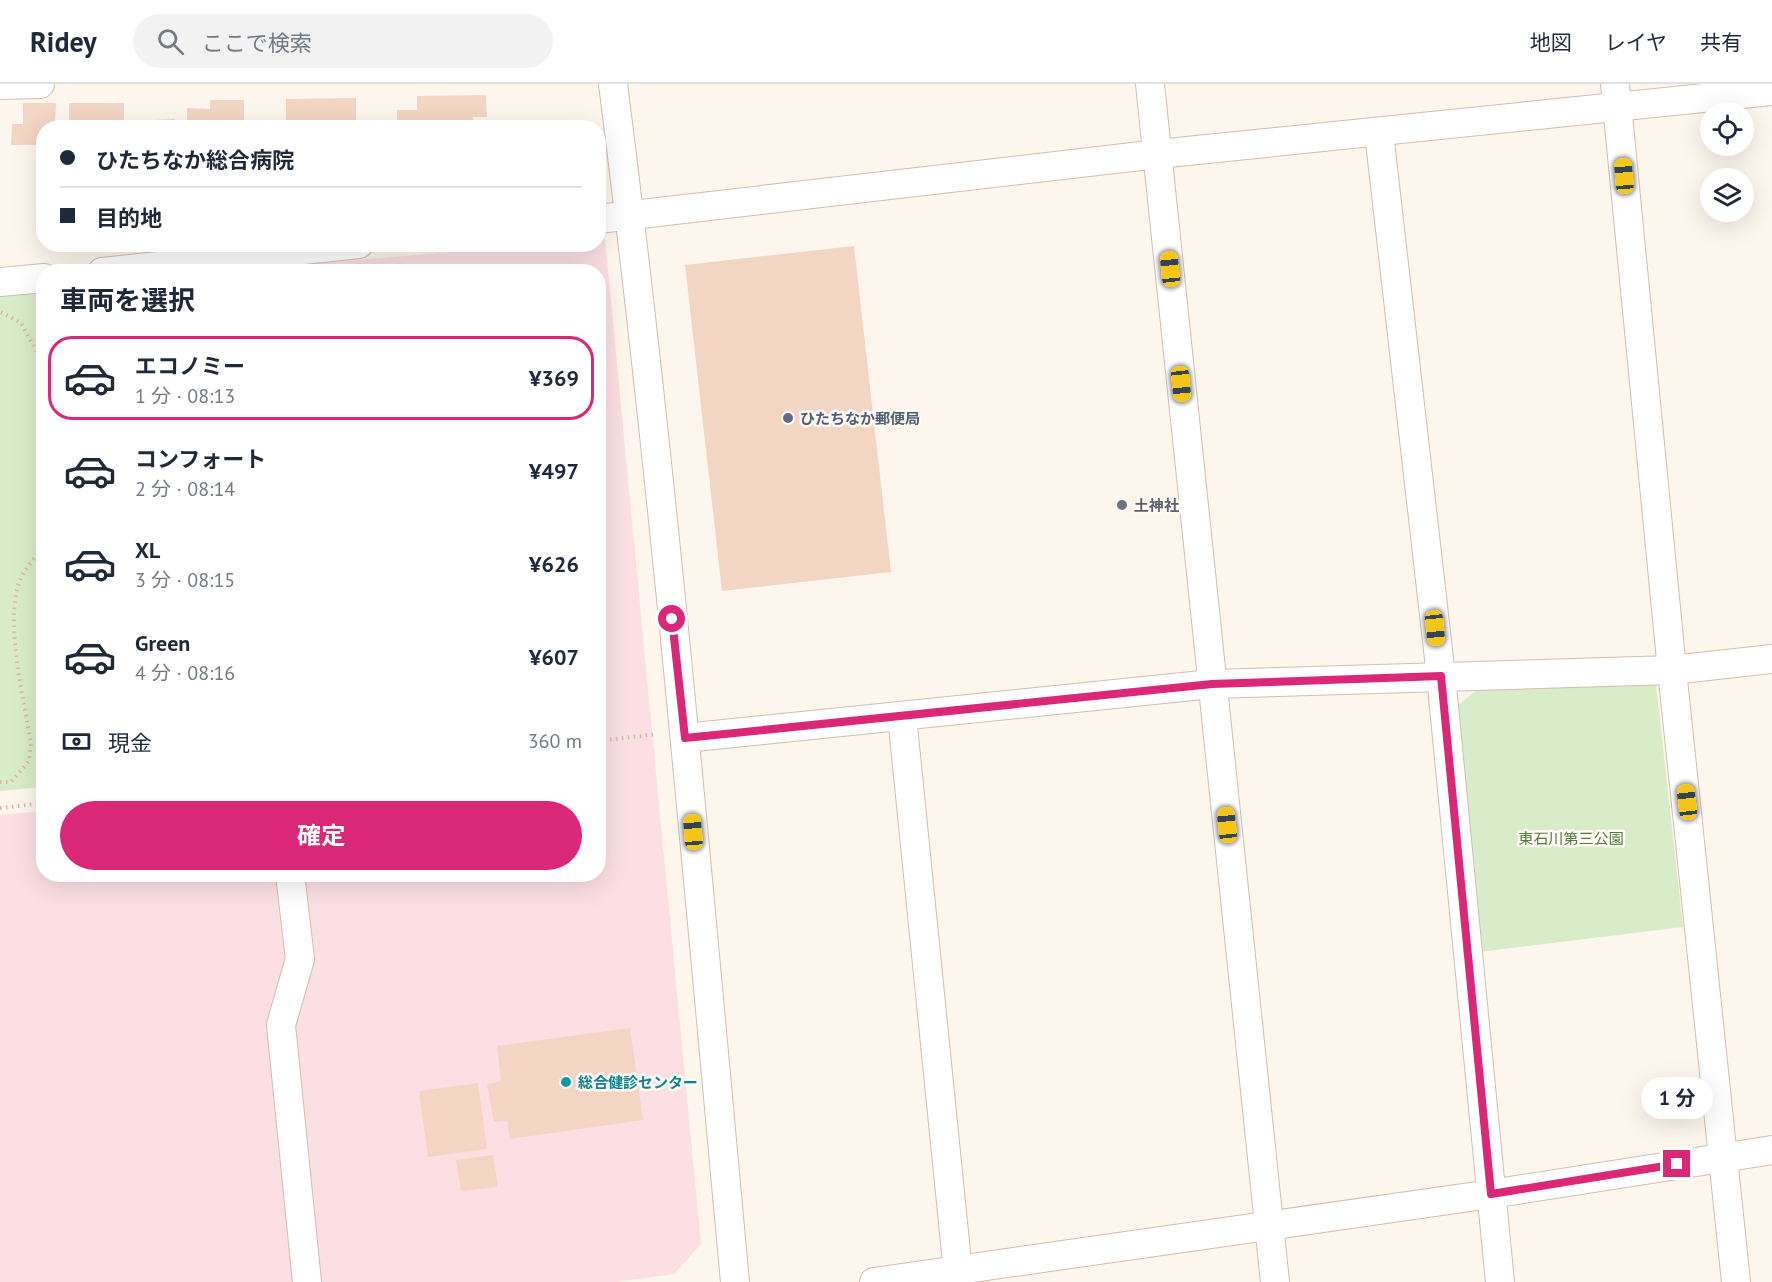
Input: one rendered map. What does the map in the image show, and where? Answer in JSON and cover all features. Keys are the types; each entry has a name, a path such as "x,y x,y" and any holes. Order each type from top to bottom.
{"street":[{"path":"0,86 40,84"},
{"path":"614,84 685,738 735,1282"},
{"path":"1150,84 1275,1282"},
{"path":"606,218 1158,154 1379,133 1616,95 1772,91"},
{"path":"1616,95 1672,670 1736,1282"},
{"path":"1379,133 1441,676 1500,1282"},
{"path":"175,264 286,252"},
{"path":"0,282 36,279"},
{"path":"685,738 1212,684 1672,670 1772,659"},
{"path":"902,716 958,1276"},
{"path":"291,882 300,958 281,1026 307,1282"},
{"path":"874,1282 958,1276 1772,1150"}],"path":[{"path":"0,312 21,323 36,350"},
{"path":"0,782 11,782 29,761 30,744 14,626 17,589 27,566 36,556"},
{"path":"606,740 656,734 685,738"},
{"path":"0,808 36,804"}],"shaded area":[{"path":"606,248 701,1244 674,1274 615,1282 0,1282 0,815 36,812 36,882 606,882 606,264 310,264 452,252 606,252"}],"green space":[{"path":"36,288 36,788 0,791 0,291"},
{"name":"東石川第三公園","path":"1656,684 1683,927 1479,952 1456,707 1479,688"}],"building":[{"path":"486,95 487,117 473,117 473,120 397,120 397,110 417,110 417,96"},
{"path":"356,98 356,120 286,120 286,99"},
{"path":"210,100 244,100 244,120 187,120 187,108 210,109"},
{"path":"23,103 56,103 55,120 36,120 36,145 11,145 12,124 23,124"},
{"path":"69,103 124,103 124,120 69,120"},
{"path":"854,246 891,572 722,591 685,265"},
{"name":"総合健診センター","path":"630,1028 643,1120 510,1139 507,1121 494,1122 487,1084 501,1081 497,1046"},
{"path":"478,1083 487,1149 428,1157 419,1091"},
{"path":"493,1155 498,1187 461,1191 456,1160"}],"place":[{"name":"ひたちなか郵便局","path":"788,418"},
{"name":"土神社","path":"1122,505"},
{"name":"総合健診センター","path":"566,1082"}],"route":[{"path":"672,619 685,738 1212,684 1441,676 1491,1194 1677,1164"}]}
